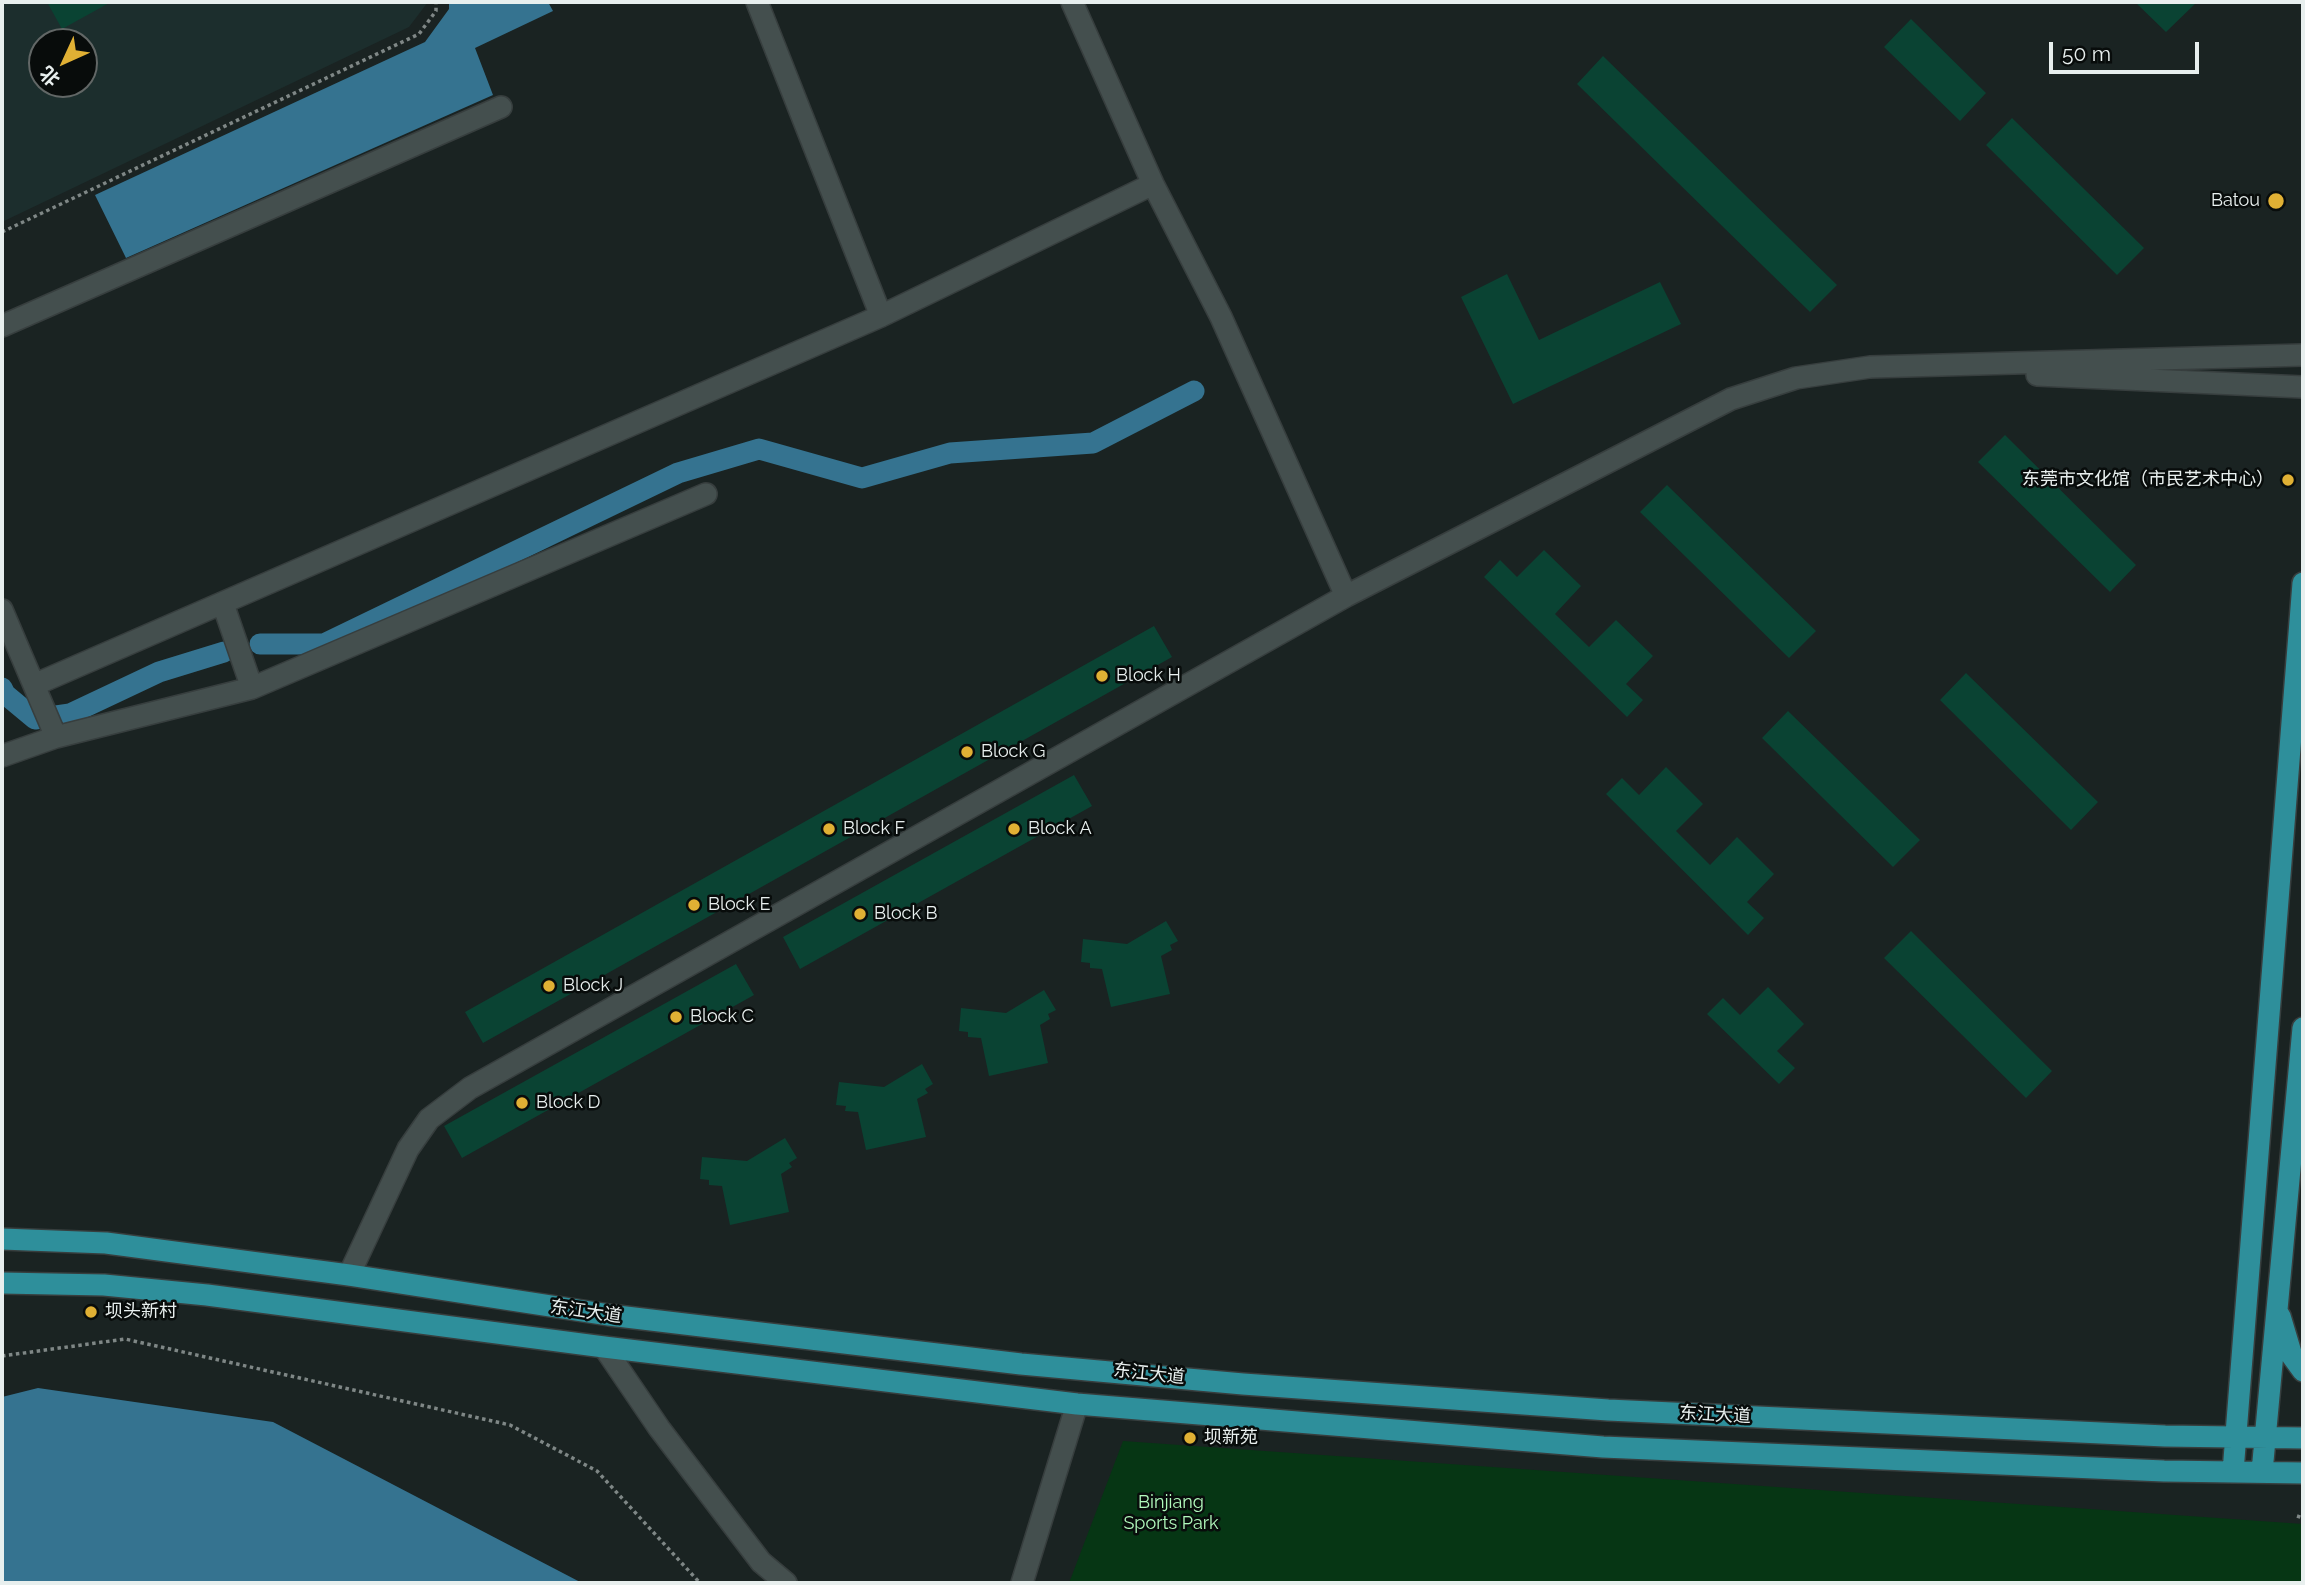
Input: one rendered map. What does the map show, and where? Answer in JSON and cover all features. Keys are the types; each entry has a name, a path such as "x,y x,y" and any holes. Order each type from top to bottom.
{"main road":[{"path":"2232,1472 2303,583"},
{"path":"2262,1472 2303,1028"},
{"name":"东江大道","path":"2,1239 106,1243 349,1275 609,1315 1021,1364 1243,1384 1608,1410 2303,1438"},
{"name":"东江大道","path":"2,1283 104,1285 207,1294 604,1347 1077,1404 1603,1447 2303,1473"},
{"path":"2278,1307 2292,1356 2303,1371"}],"street":[{"path":"757,2 881,316"},
{"path":"1072,2 1153,184 1221,317 1346,596"},
{"path":"2,327 501,107"},
{"path":"34,685 881,316 1153,184"},
{"path":"349,1275 408,1149 429,1119 470,1088 1346,596 1731,399 1797,378 1870,367 2303,355"},
{"path":"1870,367 2303,387"},
{"path":"2,756 56,737 253,688 706,494"},
{"path":"223,604 253,688"},
{"path":"2,610 56,737"},
{"path":"604,1347 659,1428 761,1562 786,1583"},
{"path":"1022,1583 1077,1404"}],"path":[{"path":"2,232 419,34 436,11 436,2"},
{"path":"2,1356 125,1339 510,1425 597,1471 700,1583"},
{"path":"2297,1516 2303,1518"}],"shaded area":[{"path":"2,2 428,2 409,27 2,222"}],"green space":[{"name":"Binjiang Sports Park","path":"1123,1441 2303,1524 2303,1583 1069,1583"}],"water":[{"path":"449,2 548,2 553,11 475,48 493,95 126,258 95,195 425,42 449,9"},
{"path":"38,1388 273,1422 582,1583 2,1583 2,1397"}],"building":[{"path":"47,2 111,2 64,28"},
{"path":"2135,2 2197,2 2166,32"},
{"path":"1911,19 1986,93 1960,121 1884,47"},
{"path":"1603,56 1837,285 1810,312 1577,84"},
{"path":"2012,118 2144,248 2117,275 1986,145"},
{"path":"1507,274 1539,340 1660,282 1681,324 1513,404 1461,297"},
{"path":"2005,435 2136,565 2110,592 1978,462"},
{"path":"1667,485 1816,631 1789,658 1640,512"},
{"path":"1544,550 1581,586 1555,614 1589,647 1616,620 1653,656 1626,684 1643,700 1627,717 1484,577 1500,560 1517,577"},
{"path":"1154,626 1172,657 483,1043 465,1012"},
{"path":"1966,673 2098,802 2071,830 1940,700"},
{"path":"1788,711 1920,840 1893,867 1762,738"},
{"path":"1666,767 1703,804 1676,831 1710,865 1737,837 1774,874 1747,902 1764,918 1748,935 1606,794 1622,778 1639,795"},
{"path":"1074,775 1092,806 800,969 783,937"},
{"path":"1166,921 1178,941 1170,945 1172,950 1161,956 1170,994 1111,1007 1102,969 1090,968 1090,963 1081,962 1083,939 1127,944"},
{"path":"1911,931 2052,1071 2026,1098 1884,958"},
{"path":"736,964 754,995 462,1158 444,1126"},
{"path":"1768,987 1804,1024 1777,1051 1795,1068 1779,1084 1707,1014 1723,998 1740,1015"},
{"path":"1044,990 1056,1010 1048,1014 1050,1019 1040,1025 1048,1063 989,1076 981,1038 968,1037 968,1032 959,1031 961,1008 1006,1013"},
{"path":"922,1064 933,1084 925,1089 928,1093 917,1099 926,1137 866,1150 858,1112 845,1111 846,1106 836,1105 839,1082 884,1087"},
{"path":"785,1138 797,1158 789,1163 792,1167 781,1174 789,1212 730,1225 722,1186 709,1185 709,1180 700,1179 702,1157 747,1161"}],"waterway":[{"path":"260,644 324,644 678,473 759,449 862,478 950,453 1093,443 1194,391"},
{"path":"2,688 5,694 35,719 70,714 159,672 224,652"}],"place":[{"name":"Batou","path":"2276,201"},
{"name":"东莞市文化馆（市民艺术中心）","path":"2288,480"},
{"name":"Block H","path":"1102,676"},
{"name":"Block G","path":"967,752"},
{"name":"Block F","path":"829,829"},
{"name":"Block A","path":"1014,829"},
{"name":"Block E","path":"694,905"},
{"name":"Block B","path":"860,914"},
{"name":"Block J","path":"549,986"},
{"name":"Block C","path":"676,1017"},
{"name":"Block D","path":"522,1103"},
{"name":"坝头新村","path":"91,1312"},
{"name":"坝新苑","path":"1190,1438"}]}
